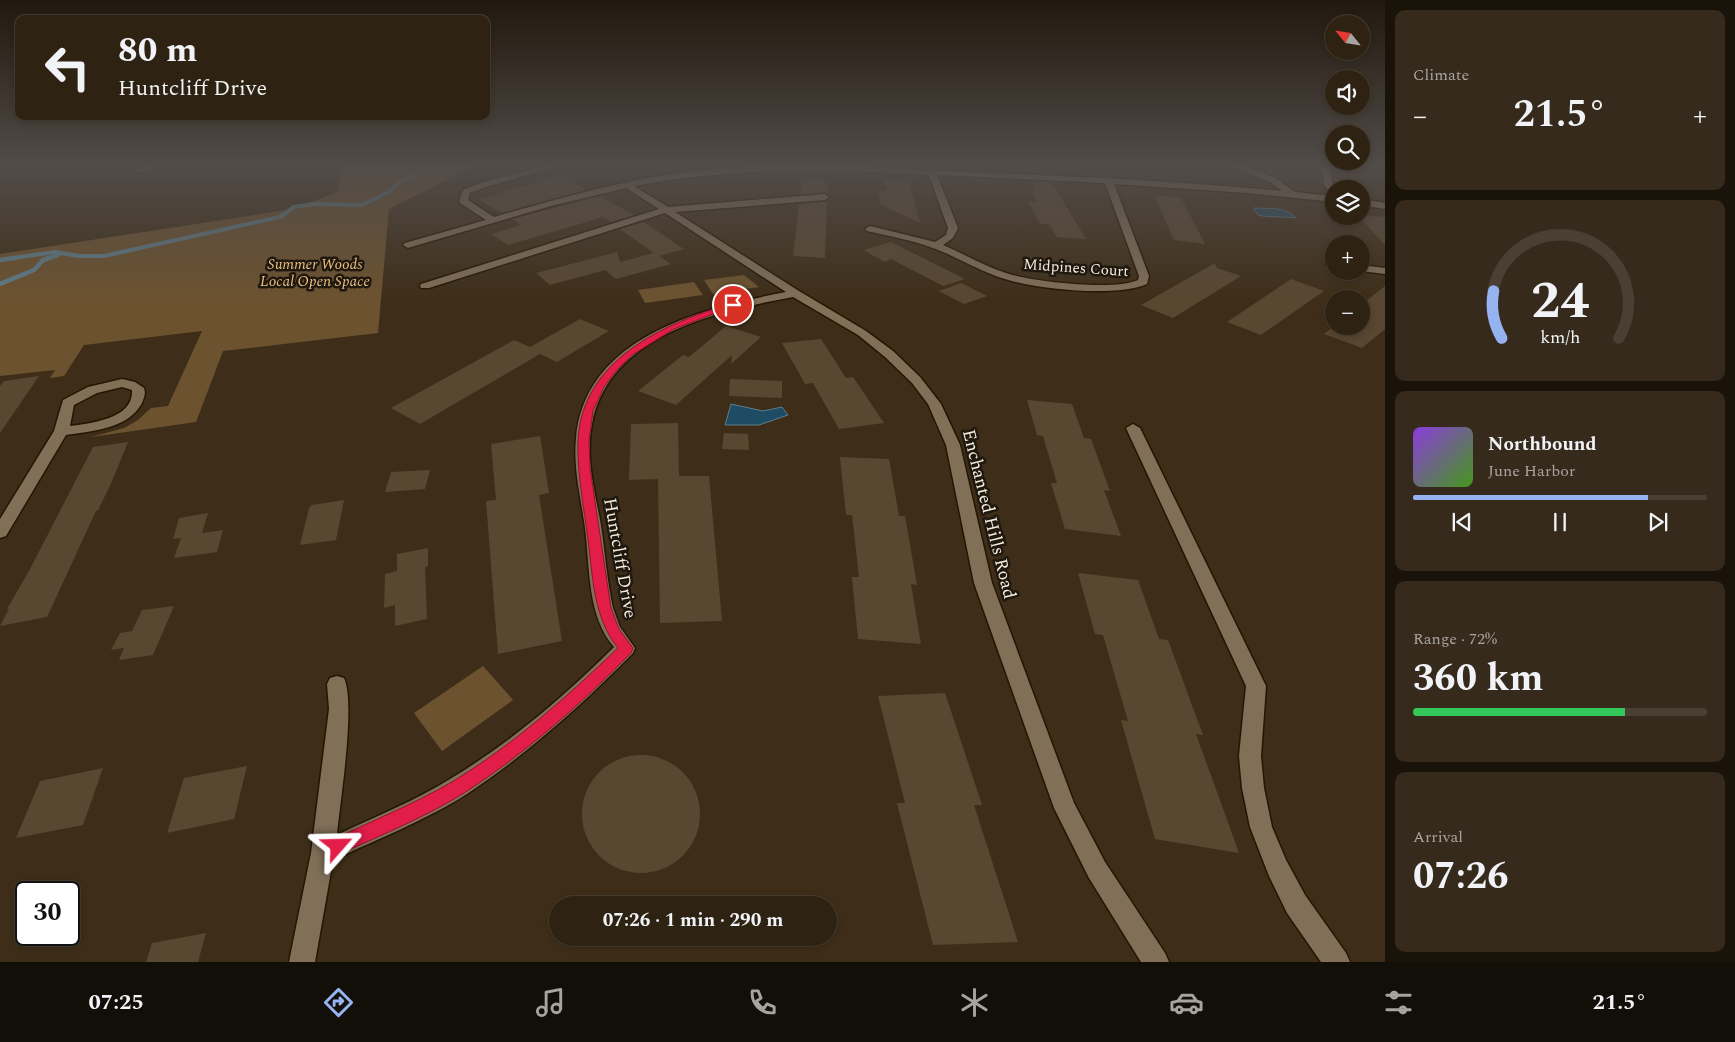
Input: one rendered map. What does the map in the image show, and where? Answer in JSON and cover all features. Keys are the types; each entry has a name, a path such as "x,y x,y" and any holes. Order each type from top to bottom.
{"street":[{"path":"477,210 494,221"},
{"path":"408,244 535,210"},
{"path":"425,286 666,210"},
{"name":"Enchanted Hills Road","path":"666,210 862,334 889,354 916,380 937,411 953,445 983,583 1066,808 1097,870 1156,962"},
{"path":"936,245 950,236 954,228 947,210"},
{"name":"Midpines Court","path":"870,229 925,241 998,274 1026,281 1121,289 1140,286 1144,282 1144,276 1119,210"},
{"path":"1370,269 1385,271"},
{"name":"Huntcliff Drive","path":"323,853 458,787 524,740 590,684 626,648 612,631 604,608 584,468 583,440 588,411 600,387 613,369 629,353 648,340 699,316 733,305 795,293"},
{"path":"0,532 61,431 68,403 75,397 101,387 125,384 138,388 140,392 135,406 123,416 98,426 61,431"},
{"path":"1133,428 1256,686 1250,756 1253,788 1261,827 1277,868 1296,904 1337,962"},
{"path":"302,962 323,853 339,709 337,684"}],"green space":[{"name":"Summer Woods Local Open Space","path":"288,210 389,210 378,333 223,351 196,422 91,437 124,428 138,420 151,408 168,406 202,331 84,345 64,376 50,378 55,370 0,376 0,254"},
{"path":"744,275 759,287 713,294 704,280"},
{"path":"694,282 703,295 645,303 638,290"},
{"path":"483,666 513,700 442,751 414,713"}],"water":[{"path":"1254,210 1281,210 1292,214 1296,218 1260,216"},
{"path":"731,404 763,411 782,407 788,415 759,425 725,425"}],"building":[{"path":"496,210 513,210 501,213"},
{"path":"547,210 625,210 634,215 611,222 603,217 508,245 491,234 521,225 512,219"},
{"path":"798,210 827,210 825,258 793,256"},
{"path":"892,210 917,210 920,223"},
{"path":"1033,210 1068,210 1086,239 1057,237 1049,224 1040,224"},
{"path":"1161,210 1187,210 1205,244 1174,240"},
{"path":"1370,216 1385,217 1385,245 1366,225 1370,225"},
{"path":"644,222 684,249 659,256 671,264 616,279 605,270 550,285 536,273 617,252 620,262 654,253 620,229"},
{"path":"891,242 965,279 943,286 891,259 885,262 863,250"},
{"path":"1215,263 1217,268 1241,276 1173,318 1141,305"},
{"path":"1291,279 1324,291 1261,335 1227,322"},
{"path":"961,283 987,296 964,304 939,291"},
{"path":"1385,286 1385,329 1362,348 1327,335 1370,335 1370,298"},
{"path":"580,319 609,331 557,362 540,354 420,424 391,408 514,340 530,347"},
{"path":"726,326 761,337 731,364 732,355 676,405 638,391 683,355 689,357"},
{"path":"821,339 846,378 853,377 884,423 839,429 813,383 805,384 782,343"},
{"path":"39,376 0,433 0,386 4,381"},
{"path":"730,379 782,381 782,398 729,396"},
{"path":"1027,400 1072,404 1084,438 1091,439 1110,491 1104,490 1121,536 1065,529 1051,483 1057,483 1043,436 1037,435"},
{"path":"678,423 679,476 709,476 722,621 660,623 658,479 629,480 631,424"},
{"path":"724,433 748,434 749,450 722,449"},
{"path":"540,436 549,493 539,495 562,641 498,654 486,501 496,500 491,444"},
{"path":"128,442 110,486 96,511 47,617 0,626 9,609 7,609 30,569 93,447"},
{"path":"840,457 889,459 899,516 905,516 917,585 911,584 921,644 858,639 852,577 859,577 852,515 846,515"},
{"path":"430,470 425,489 385,492 391,472"},
{"path":"344,500 336,540 300,545 309,508 312,505"},
{"path":"208,513 202,533 223,530 217,552 174,558 181,538 173,539 179,518"},
{"path":"428,548 428,566 425,567 427,619 395,626 395,605 384,608 385,574 397,571 397,554"},
{"path":"1078,573 1138,580 1159,639 1168,640 1203,735 1196,734 1239,853 1155,839 1121,720 1128,721 1103,635 1095,634"},
{"path":"174,606 153,655 119,660 124,648 111,650 120,633 132,631 142,610"},
{"path":"945,693 982,805 974,805 1018,942 933,945 897,803 905,803 878,696"},
{"path":"641,755 664,759 683,772 696,791 700,814 696,837 683,856 664,869 641,873 618,869 599,856 586,837 582,814 586,791 599,772 618,759"},
{"path":"247,766 234,819 167,833 184,778"},
{"path":"103,768 83,825 16,838 40,781"},
{"path":"206,933 198,962 146,962 152,943"}],"waterway":[{"path":"6,259 55,252 79,256 104,256 280,217 290,210"},
{"path":"0,284 34,270 43,260 58,255"},
{"path":"0,260 15,258"}],"route":[{"path":"338,846 458,787 524,740 590,684 626,648 612,631 604,608 584,468 583,440 588,411 600,387 613,369 629,353 671,328 699,316 733,305"}]}
